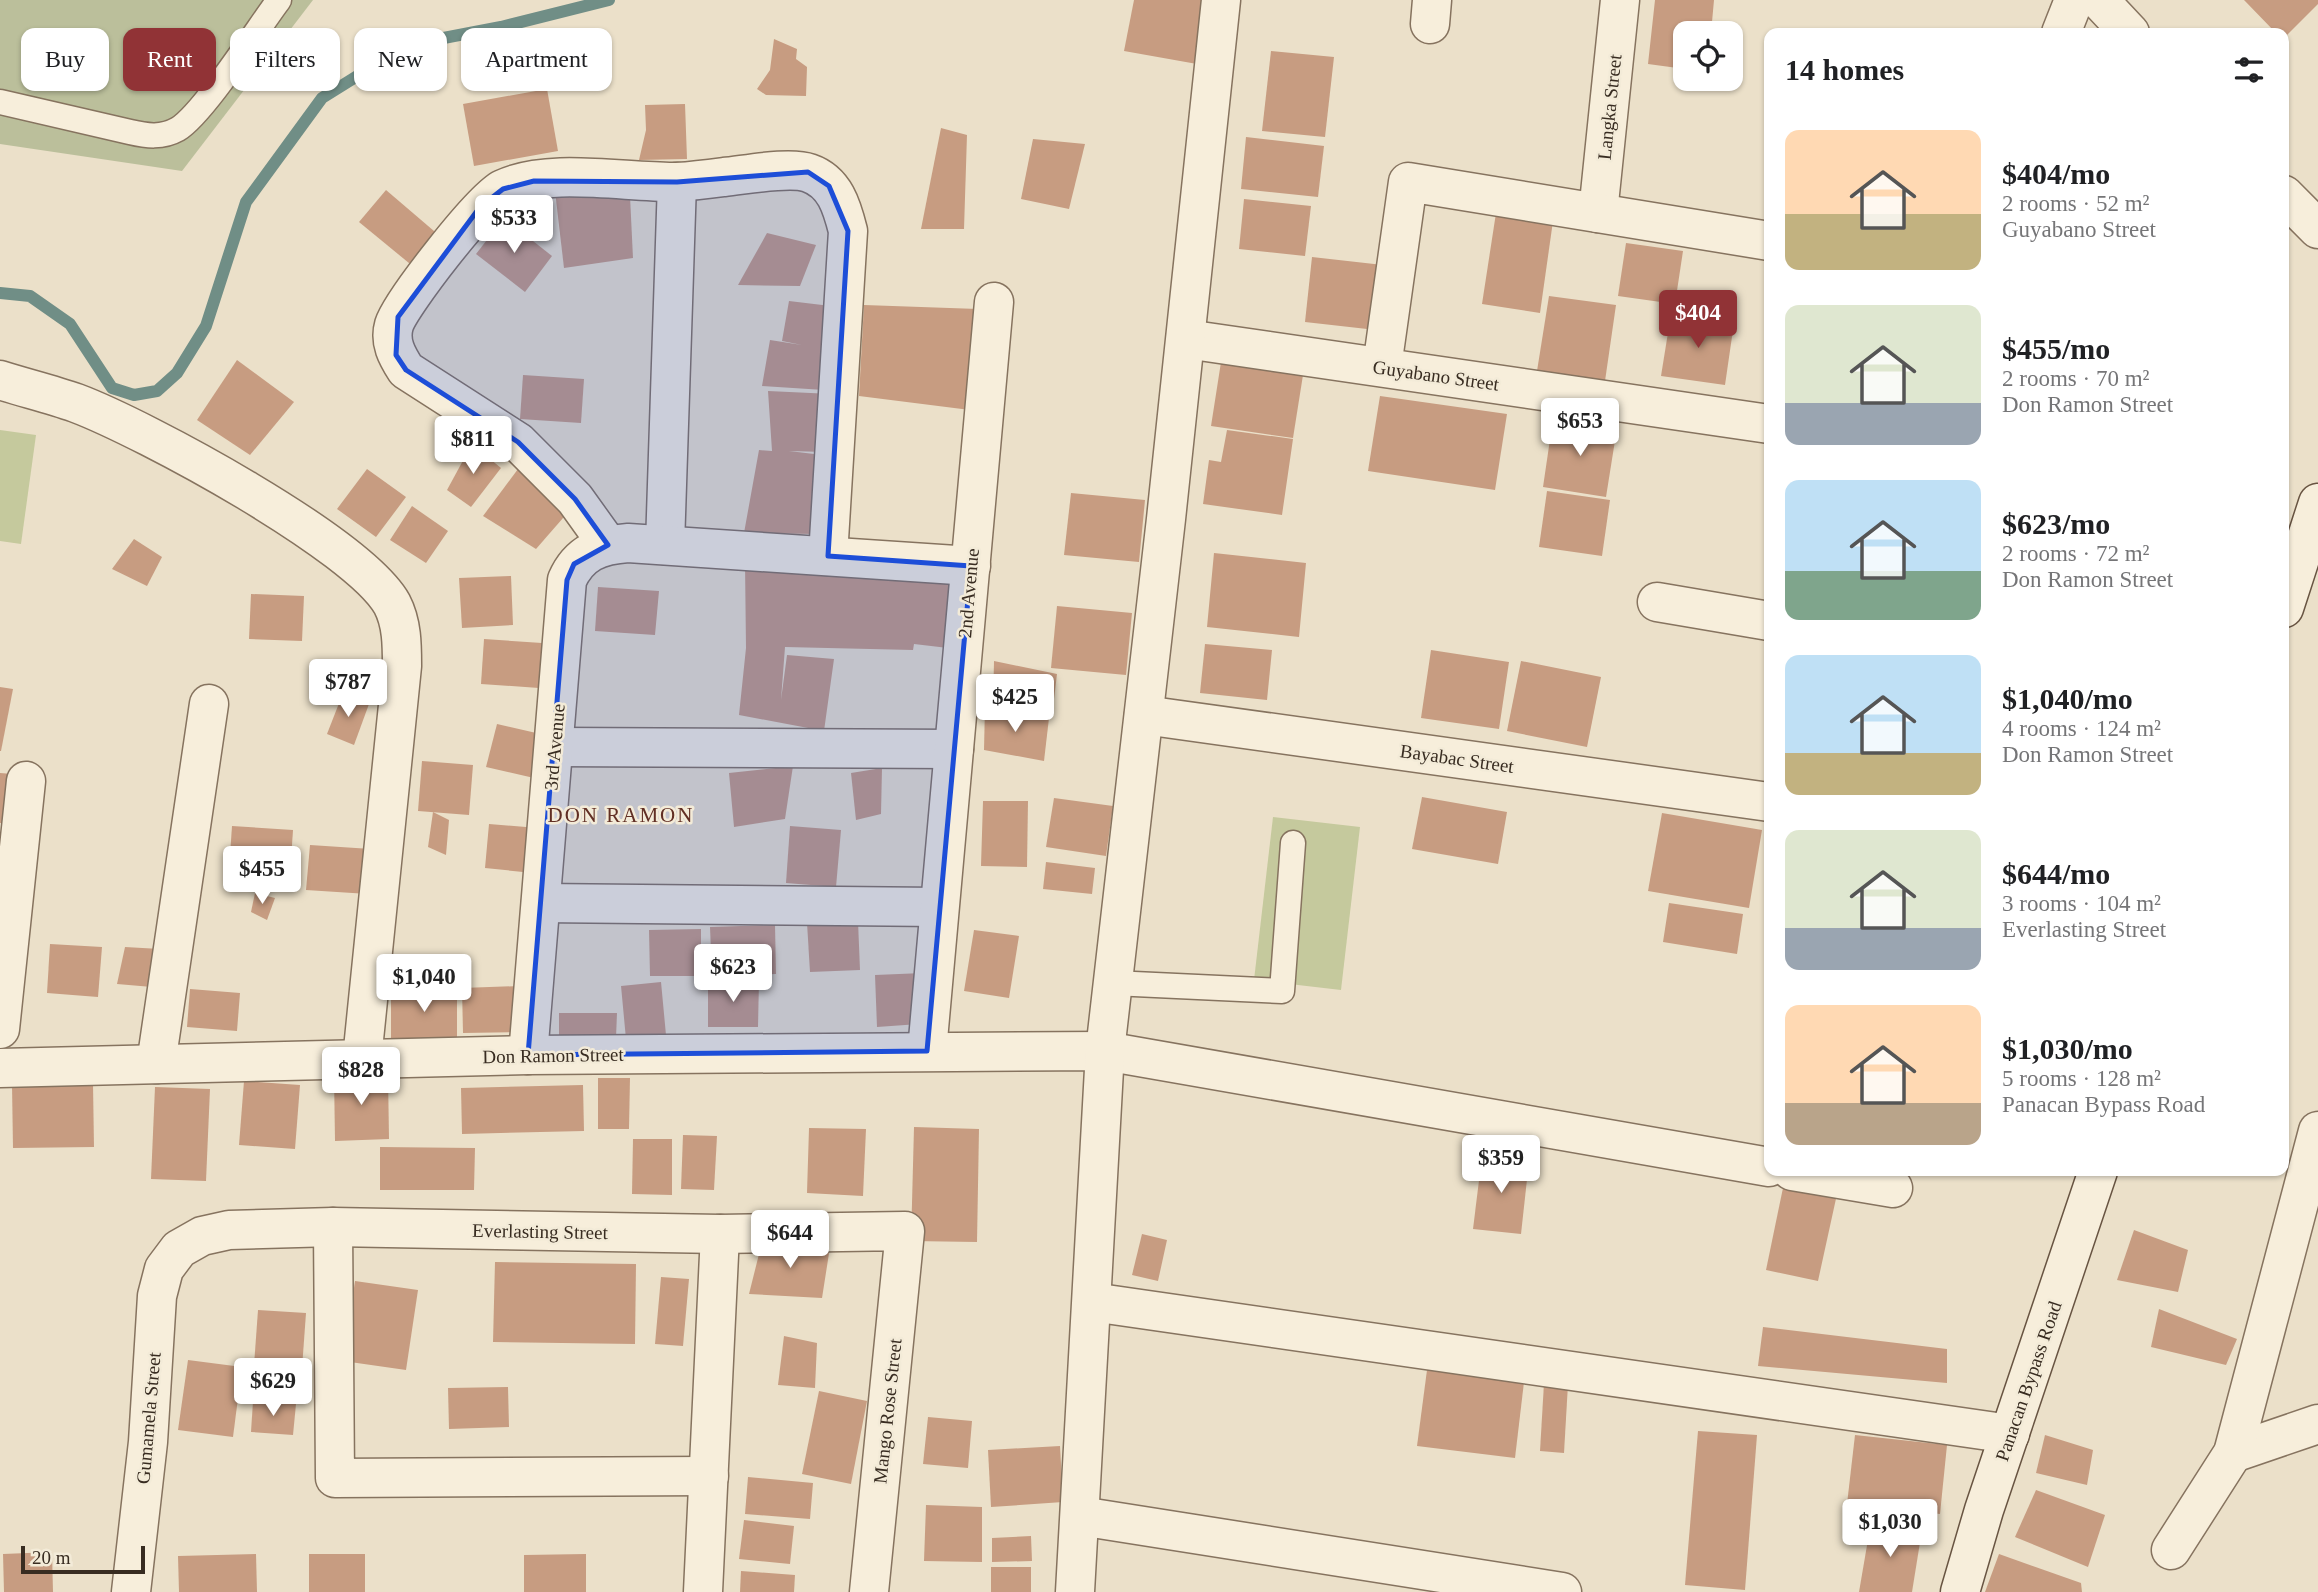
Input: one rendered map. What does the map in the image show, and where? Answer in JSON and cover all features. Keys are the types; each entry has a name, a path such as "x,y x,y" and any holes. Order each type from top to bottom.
{"street":[{"path":"1075,1592 1105,1051 1186,339 1221,0"},
{"name":"Langka Street","path":"1598,213 1620,0"},
{"path":"2063,28 2074,0"},
{"path":"2099,0 2125,28"},
{"path":"828,556 848,231 842,205 830,186 808,172 677,182 566,179 534,181 503,189 480,207 398,317 393,327 396,355 406,370 518,442 575,499 608,545 665,545 971,566"},
{"path":"665,545 677,182"},
{"path":"1382,367 1408,182 1764,240"},
{"path":"2289,200 2318,229"},
{"name":"2nd Avenue","path":"927,1051 994,302"},
{"name":"Guyabano Street","path":"1186,339 1764,423"},
{"path":"0,380 78,404 182,454 272,507 349,558 392,604 402,634 402,666 362,1059"},
{"path":"2289,593 2318,503"},
{"name":"3rd Avenue","path":"528,1055 567,580 574,564 608,545"},
{"path":"1657,602 1764,620"},
{"path":"156,1064 209,704"},
{"name":"Bayabac Street","path":"1144,715 1764,801"},
{"path":"554,747 954,749"},
{"path":"0,1029 26,781"},
{"path":"541,903 939,907"},
{"name":"Don Ramon Street","path":"0,1068 528,1055 1105,1051 1764,1166"},
{"path":"2171,1550 2232,1453 2301,1252 2318,1130"},
{"path":"1821,1176 1892,1188"},
{"name":"Panacan Bypass Road","path":"1960,1592 2096,1176"},
{"path":"333,1227 335,1478 709,1476"},
{"name":"Everlasting Street","path":"179,1249 202,1236 229,1230 333,1227 720,1234 905,1231"},
{"name":"Mango Rose Street","path":"869,1592 905,1231"},
{"path":"703,1592 720,1234"},
{"name":"Gumamela Street","path":"131,1592 148,1442 157,1296 164,1269 179,1249"},
{"path":"1092,1302 2010,1434"},
{"path":"2232,1453 2318,1424"},
{"path":"1080,1516 1562,1592"}],"lane":[{"path":"0,102 130,132 151,136 164,135 190,120 279,0"},
{"path":"1113,983 1282,991 1293,843"}],"highlighted area":[{"path":"808,172 829,186 848,231 828,556 971,566 927,1051 528,1055 567,580 574,564 608,545 575,499 518,442 406,370 396,355 398,317 480,207 503,189 534,181 677,182"}],"green space":[{"path":"0,0 313,0 292,28 230,28 230,91 243,91 182,171 0,144"},
{"path":"0,430 36,435 21,544 0,541"},
{"path":"1273,817 1360,827 1341,990 1254,980"}],"building":[{"path":"1134,0 1209,0 1197,64 1124,51"},
{"path":"1655,0 1714,0 1712,21 1673,21 1673,67 1648,64"},
{"path":"2244,0 2318,0 2318,4 2289,33 2289,28 2271,28"},
{"path":"774,39 797,49 796,59 807,67 806,96 766,95 757,89 770,70"},
{"path":"1271,51 1334,57 1325,137 1262,131"},
{"path":"547,91 558,151 474,166 463,104"},
{"path":"685,104 687,159 639,160 646,130 645,105"},
{"path":"941,128 967,135 964,229 921,229"},
{"path":"1246,137 1324,146 1318,197 1241,189"},
{"path":"1033,139 1085,144 1069,209 1021,199"},
{"path":"386,190 441,237 415,268 359,222"},
{"path":"555,191 630,196 633,258 564,268"},
{"path":"1244,199 1311,206 1305,256 1239,249"},
{"path":"1496,213 1553,221 1540,313 1482,304"},
{"path":"504,218 552,256 525,292 476,254"},
{"path":"767,233 816,245 800,286 738,285"},
{"path":"1626,243 1683,251 1675,304 1618,296"},
{"path":"1312,257 1383,265 1376,330 1305,322"},
{"path":"1549,296 1616,305 1605,381 1537,371"},
{"path":"789,301 839,307 824,390 762,386 770,340 802,345 782,341"},
{"path":"864,305 978,309 970,410 859,396"},
{"path":"1671,314 1734,323 1725,385 1661,376"},
{"path":"237,360 294,402 250,455 197,420"},
{"path":"1221,362 1303,375 1293,438 1211,426"},
{"path":"523,375 584,379 581,423 520,419"},
{"path":"768,391 832,394 825,452 789,451 814,454 816,534 744,533 759,450 772,451"},
{"path":"1380,396 1507,414 1495,490 1368,471"},
{"path":"1553,419 1617,428 1606,497 1543,487"},
{"path":"1227,430 1293,439 1282,515 1203,504 1209,460 1221,462"},
{"path":"472,444 501,468 471,507 447,490"},
{"path":"367,469 406,497 376,537 337,509"},
{"path":"518,469 570,510 536,549 483,516"},
{"path":"1547,491 1610,500 1602,556 1539,547"},
{"path":"1071,493 1145,500 1139,562 1064,555"},
{"path":"412,506 448,531 426,563 390,540"},
{"path":"134,539 162,557 147,586 112,569"},
{"path":"1214,553 1306,563 1299,637 1207,627"},
{"path":"745,563 954,577 948,648 914,644 913,650 785,647 781,700 787,655 834,659 824,731 739,715 746,648"},
{"path":"511,576 513,625 462,628 459,578"},
{"path":"598,587 659,591 655,635 595,631"},
{"path":"251,594 304,596 302,641 249,639"},
{"path":"1057,606 1132,613 1126,675 1051,668"},
{"path":"484,639 542,643 539,688 481,684"},
{"path":"1205,644 1272,650 1267,700 1200,693"},
{"path":"1431,650 1509,662 1499,729 1421,718"},
{"path":"994,661 1057,674 1052,716 993,706"},
{"path":"1521,661 1601,677 1587,747 1507,731"},
{"path":"0,687 13,689 1,751 0,751"},
{"path":"343,693 369,704 354,745 327,734"},
{"path":"985,706 1049,718 1044,761 984,750"},
{"path":"497,724 545,735 534,778 486,767"},
{"path":"422,761 473,765 469,815 418,811"},
{"path":"793,766 785,819 734,827 729,773"},
{"path":"882,768 881,814 856,820 851,773"},
{"path":"0,773 13,774 9,824 0,823"},
{"path":"1422,797 1507,812 1498,864 1412,849"},
{"path":"1054,798 1113,806 1106,856 1046,847"},
{"path":"983,801 1028,801 1027,867 981,866"},
{"path":"433,812 449,820 446,855 428,847"},
{"path":"1662,813 1762,830 1749,908 1648,891"},
{"path":"489,824 538,828 533,873 485,868"},
{"path":"232,826 293,830 290,875 229,870"},
{"path":"790,826 841,830 836,887 786,883"},
{"path":"310,845 371,849 368,894 306,890"},
{"path":"1046,862 1095,868 1092,894 1043,889"},
{"path":"255,893 275,898 267,920 251,912"},
{"path":"1669,903 1743,914 1737,954 1663,942"},
{"path":"858,921 860,970 810,972 807,923"},
{"path":"775,925 776,974 712,976 710,927"},
{"path":"701,929 701,976 650,976 649,930"},
{"path":"974,930 1019,936 1009,998 964,991"},
{"path":"50,944 102,947 98,997 47,993"},
{"path":"125,947 160,949 152,987 117,984"},
{"path":"923,973 919,1024 877,1027 875,975"},
{"path":"759,980 758,1027 708,1027 708,981"},
{"path":"661,982 666,1035 626,1039 621,986"},
{"path":"519,986 519,1032 463,1033 462,988"},
{"path":"391,987 457,987 457,1041 391,1041"},
{"path":"190,989 240,993 237,1031 187,1027"},
{"path":"559,1013 617,1013 616,1038 559,1037"},
{"path":"388,1074 389,1139 335,1141 334,1075"},
{"path":"598,1078 630,1078 629,1129 598,1129"},
{"path":"244,1081 300,1085 295,1149 239,1145"},
{"path":"93,1084 94,1147 13,1148 12,1085"},
{"path":"583,1085 584,1131 462,1134 461,1088"},
{"path":"155,1087 210,1089 206,1181 151,1179"},
{"path":"914,1127 979,1129 977,1242 911,1241"},
{"path":"809,1128 866,1129 863,1196 807,1193"},
{"path":"683,1135 717,1136 714,1190 681,1189"},
{"path":"633,1139 672,1139 672,1195 632,1194"},
{"path":"380,1147 475,1148 474,1190 380,1190"},
{"path":"1482,1156 1529,1161 1521,1234 1473,1229"},
{"path":"1784,1183 1837,1194 1818,1281 1766,1270"},
{"path":"2134,1230 2188,1250 2178,1292 2117,1280"},
{"path":"1142,1234 1167,1240 1158,1281 1132,1275"},
{"path":"763,1238 830,1247 822,1298 749,1294"},
{"path":"495,1262 636,1264 635,1344 493,1342"},
{"path":"661,1277 689,1279 683,1346 655,1344"},
{"path":"355,1281 418,1290 406,1370 343,1361"},
{"path":"2159,1309 2237,1339 2226,1365 2151,1347"},
{"path":"258,1310 306,1313 301,1382 253,1379"},
{"path":"1763,1327 1947,1349 1947,1383 1758,1366"},
{"path":"784,1336 817,1343 815,1388 778,1385"},
{"path":"188,1360 242,1367 233,1437 178,1430"},
{"path":"1427,1370 1524,1382 1515,1458 1417,1446"},
{"path":"1544,1383 1568,1384 1564,1453 1540,1451"},
{"path":"508,1387 509,1427 449,1429 448,1388"},
{"path":"819,1391 867,1401 851,1484 802,1474"},
{"path":"253,1401 296,1404 293,1435 251,1432"},
{"path":"928,1417 972,1421 968,1468 923,1464"},
{"path":"1698,1431 1757,1435 1745,1590 1685,1585"},
{"path":"1855,1435 1947,1445 1940,1514 1847,1504"},
{"path":"2045,1435 2093,1450 2087,1485 2036,1473"},
{"path":"1060,1446 1063,1502 991,1507 988,1450"},
{"path":"748,1477 813,1483 810,1519 745,1514"},
{"path":"2036,1490 2105,1515 2088,1567 2015,1537"},
{"path":"926,1505 982,1507 982,1562 924,1561"},
{"path":"744,1520 794,1526 790,1564 739,1559"},
{"path":"1871,1522 1922,1530 1912,1592 1859,1592"},
{"path":"1031,1536 1032,1561 992,1562 992,1538"},
{"path":"52,1552 53,1592 4,1592 3,1554"},
{"path":"256,1554 257,1592 179,1592 178,1556"},
{"path":"309,1554 365,1554 365,1592 309,1592"},
{"path":"586,1554 586,1592 524,1592 524,1555"},
{"path":"1999,1554 2081,1583 2082,1592 1985,1592"},
{"path":"991,1567 1031,1567 1031,1592 991,1592"},
{"path":"741,1571 795,1575 794,1592 740,1592"}],"waterway":[{"path":"0,293 30,296 70,324 112,388 134,395 157,391 177,373 206,326 246,202 322,98 407,45 501,27 609,0"}],"district":[{"name":"DON RAMON","path":"621,815"}]}
